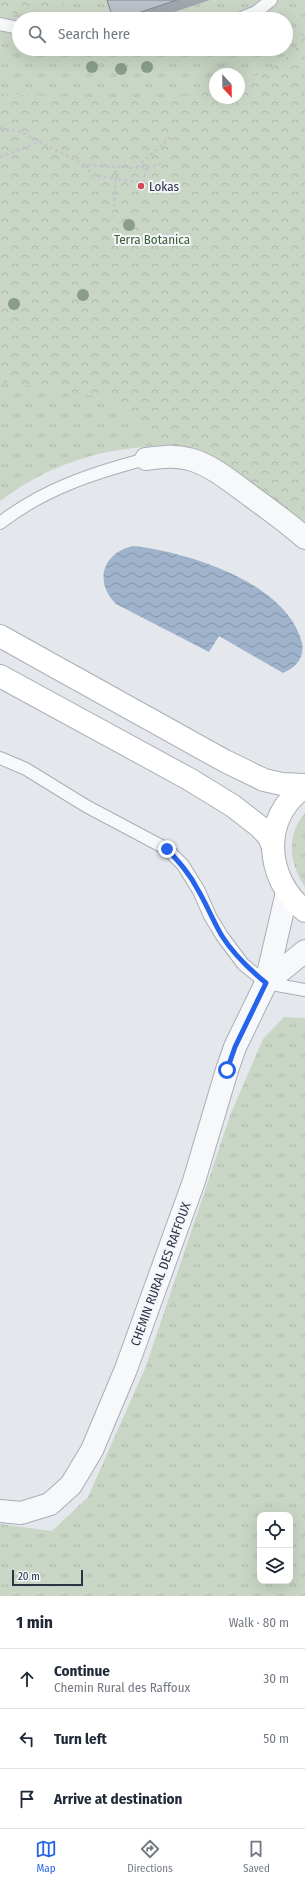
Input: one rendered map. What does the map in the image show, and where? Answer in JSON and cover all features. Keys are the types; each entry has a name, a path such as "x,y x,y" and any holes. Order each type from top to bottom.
{"main road":[{"path":"0,636 225,761 264,780 282,784 305,786"},
{"path":"0,676 189,779 233,806 260,827 268,837 273,847"},
{"path":"305,786 291,799 282,812 276,825 273,847 275,867 282,886 294,902 305,911"}],"street":[{"path":"146,459 168,456 190,459 207,467 227,479 288,523 305,538"},
{"name":"CHEMIN RURAL DES RAFFOUX","path":"0,1511 21,1513 50,1504 71,1485 92,1450 126,1369 194,1181 235,1047 266,983 287,892"},
{"name":"CHEMIN RURAL DES RAFFOUX","path":"266,983 305,952"}],"lane":[{"path":"256,12 271,0"},
{"path":"0,24 12,27"},
{"path":"0,523 38,497 62,486 112,468 146,459"},
{"path":"0,758 26,769 86,806 167,849 183,866 199,891 210,916 243,964 266,983 305,990"}],"path":[{"path":"0,128 19,131 85,165 147,168 162,164"},
{"path":"137,168 173,135"},
{"path":"0,157 40,142"},
{"path":"85,165 92,175 142,182 147,168"},
{"path":"113,217 116,179 115,167"}],"green space":[{"name":"Terra Botanica","path":"0,0 305,0 305,517 110,400 137,419 166,446 143,447 99,454 58,467 0,501"},
{"path":"0,0 71,0 47,12 12,13 0,11"},
{"name":"Terra Botanica","path":"305,30 305,529 166,446 137,419 107,398 0,381 0,94 158,100 209,92 209,104 245,104 245,80 279,64 288,56 293,56 293,51"},
{"path":"305,813 305,887 293,859 292,840 299,822"},
{"path":"284,1017 305,1018 305,1596 0,1596 0,1524 52,1531 88,1497 146,1366 231,1113 263,1039"}],"water":[{"path":"133,546 155,549 206,563 232,574 256,587 277,603 293,622 303,648 301,657 296,665 283,673 219,636 209,652 116,604 105,587 105,569 108,562 114,555"}],"building":[{"path":"107,0 177,0 141,12 111,12"}],"place":[{"name":"Lokas","path":"141,186"}],"route":[{"path":"167,849 183,866 199,891 210,916 222,936 243,964 266,983 235,1047 227,1070"}]}
